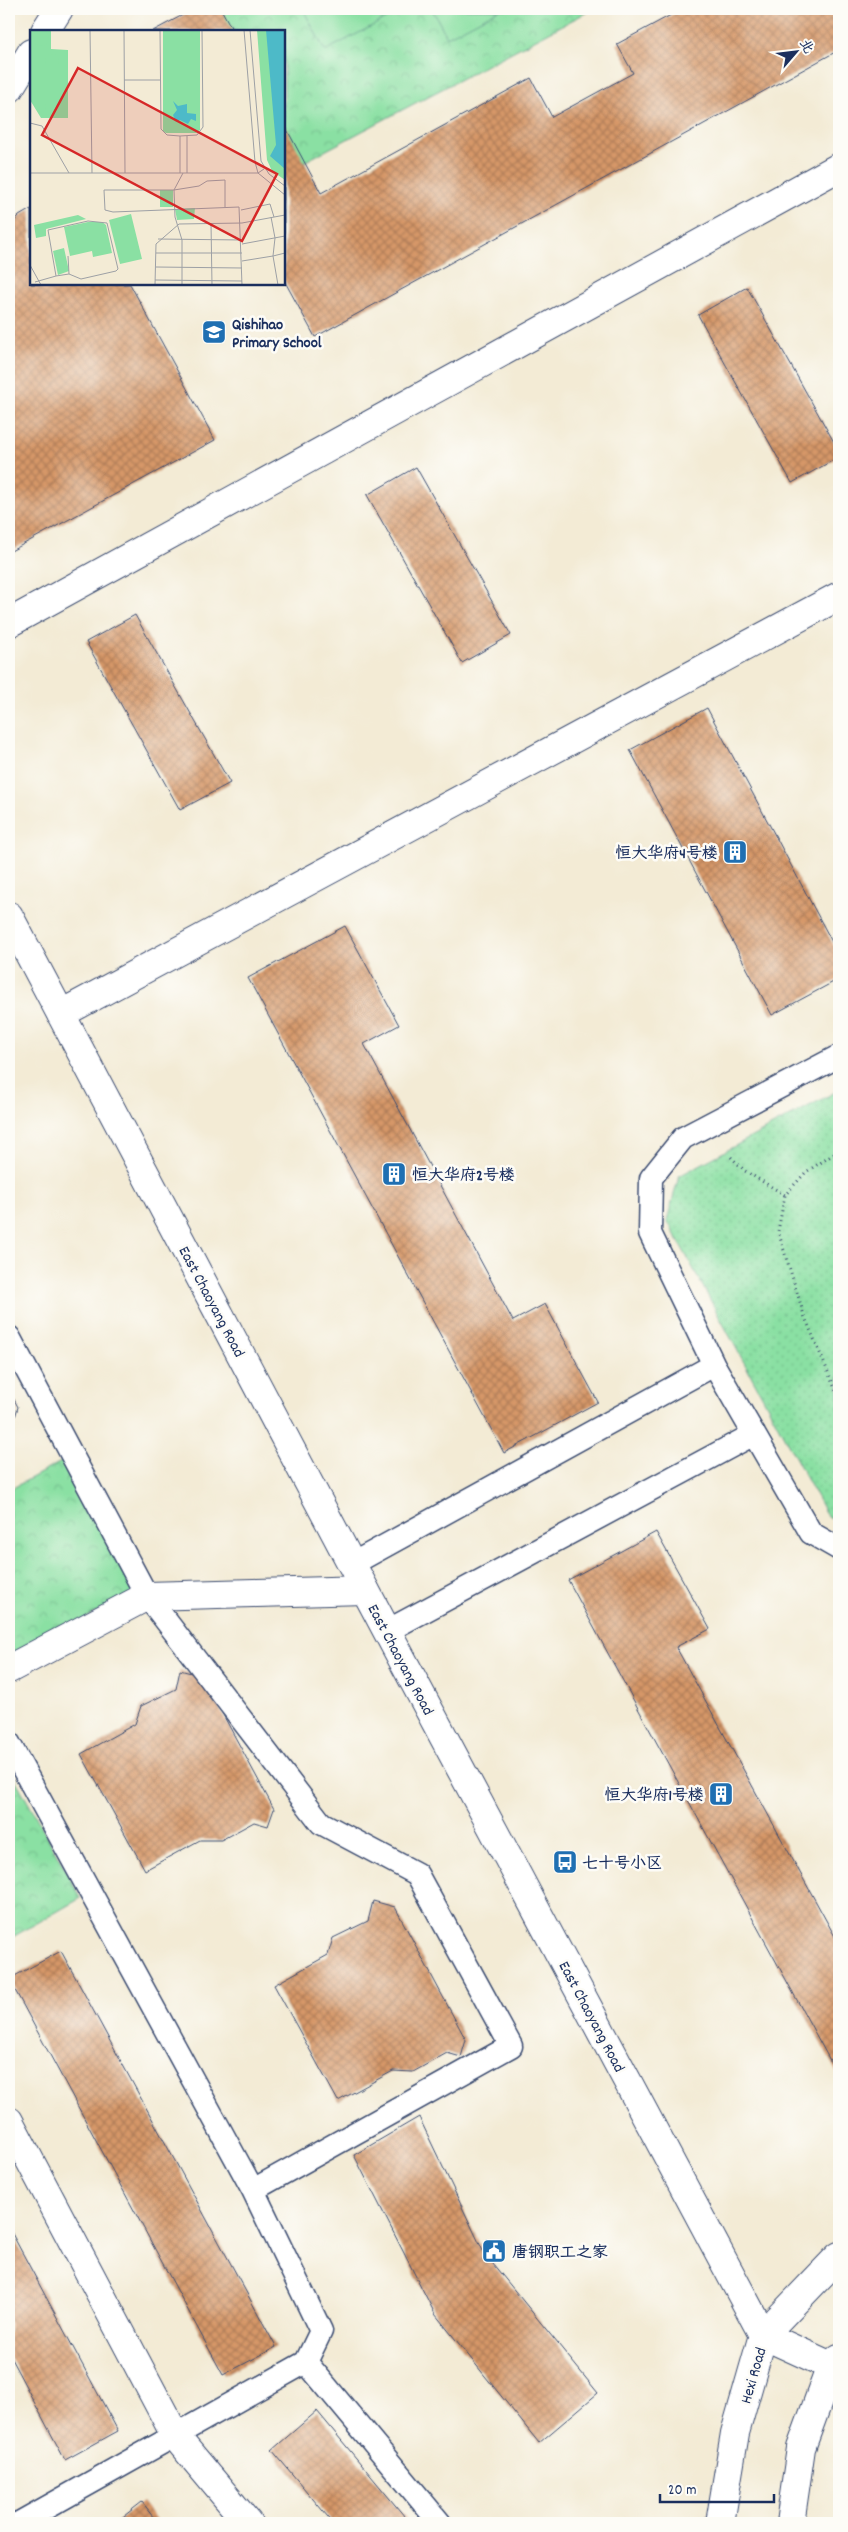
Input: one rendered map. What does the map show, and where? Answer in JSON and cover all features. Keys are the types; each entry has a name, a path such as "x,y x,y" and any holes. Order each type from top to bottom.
{"street":[{"path":"46,30 59,9"},
{"path":"9,89 30,55"},
{"path":"9,623 839,167"},
{"path":"61,1014 839,596"},
{"name":"East Chaoyang Road","path":"9,916 365,1590 763,2335"},
{"path":"9,1669 147,1596 365,1590"},
{"path":"12,2134 176,2436 248,2523"},
{"name":"Hexi Road","path":"720,2523 735,2433 763,2335 839,2256"},
{"path":"763,2335 835,2362 801,2448 790,2523"}],"lane":[{"path":"839,1056 684,1138 652,1178 650,1233 714,1365 812,1533 839,1549"},
{"path":"9,1337 147,1596 321,1823 417,1874 511,2046 253,2190"},
{"path":"352,1564 714,1365"},
{"path":"387,1631 754,1434"},
{"path":"9,1743 253,2190 321,2331 306,2362 19,2523"},
{"path":"306,2362 440,2523"}],"path":[{"path":"839,1154 834,1154 806,1172 785,1195 778,1232 804,1315 839,1398"},
{"path":"731,1157 745,1172 785,1195"}],"green space":[{"path":"217,9 593,9 304,162 285,128 285,30 229,30"},
{"path":"303,9 404,9 325,51"},
{"path":"432,9 500,9 447,37"},
{"path":"839,1090 839,1521 827,1516 667,1220 679,1176"},
{"path":"72,1456 143,1587 9,1660 9,1490"},
{"path":"9,1768 81,1898 9,1939"}],"building":[{"path":"194,9 221,9 232,30 155,30"},
{"path":"682,9 835,9 839,17 839,50 315,337 285,282 285,126 321,193 531,78 552,117 633,73 617,44"},
{"path":"30,210 30,285 131,285 215,440 9,552 9,227 19,216"},
{"path":"747,287 839,451 839,457 792,483 698,315"},
{"path":"416,467 511,635 462,663 367,495"},
{"path":"135,615 230,783 180,810 86,642"},
{"name":"恒大华府4号楼","path":"707,708 839,955 839,979 772,1015 630,750"},
{"name":"恒大华府2号楼","path":"345,926 399,1025 364,1044 513,1321 545,1304 598,1402 504,1453 248,978"},
{"path":"9,1390 18,1407 13,1424 9,1423"},
{"name":"恒大华府1号楼","path":"656,1532 710,1629 676,1647 839,1941 839,2077 568,1580"},
{"path":"180,1670 202,1676 274,1809 268,1826 254,1822 221,1840 200,1840 145,1870 81,1754 135,1724 141,1706 176,1689"},
{"path":"373,1901 395,1907 466,2040 461,2057 447,2053 413,2072 393,2071 338,2101 274,1985 328,1955 333,1938 368,1921"},
{"path":"61,1951 276,2347 223,2375 9,1979"},
{"name":"唐钢职工之家","path":"419,2117 484,2253 598,2393 539,2443 435,2314 354,2155"},
{"path":"9,2228 118,2431 65,2460 9,2355"},
{"path":"317,2411 410,2523 333,2523 272,2450"},
{"path":"142,2502 159,2523 115,2523"}],"place":[{"name":"Qishihao Primary School","path":"214,332"},
{"name":"恒大华府4号楼","path":"735,852"},
{"name":"恒大华府2号楼","path":"394,1174"},
{"name":"恒大华府1号楼","path":"721,1794"},
{"name":"七十号小区","path":"565,1862"},
{"name":"唐钢职工之家","path":"494,2251"}]}
